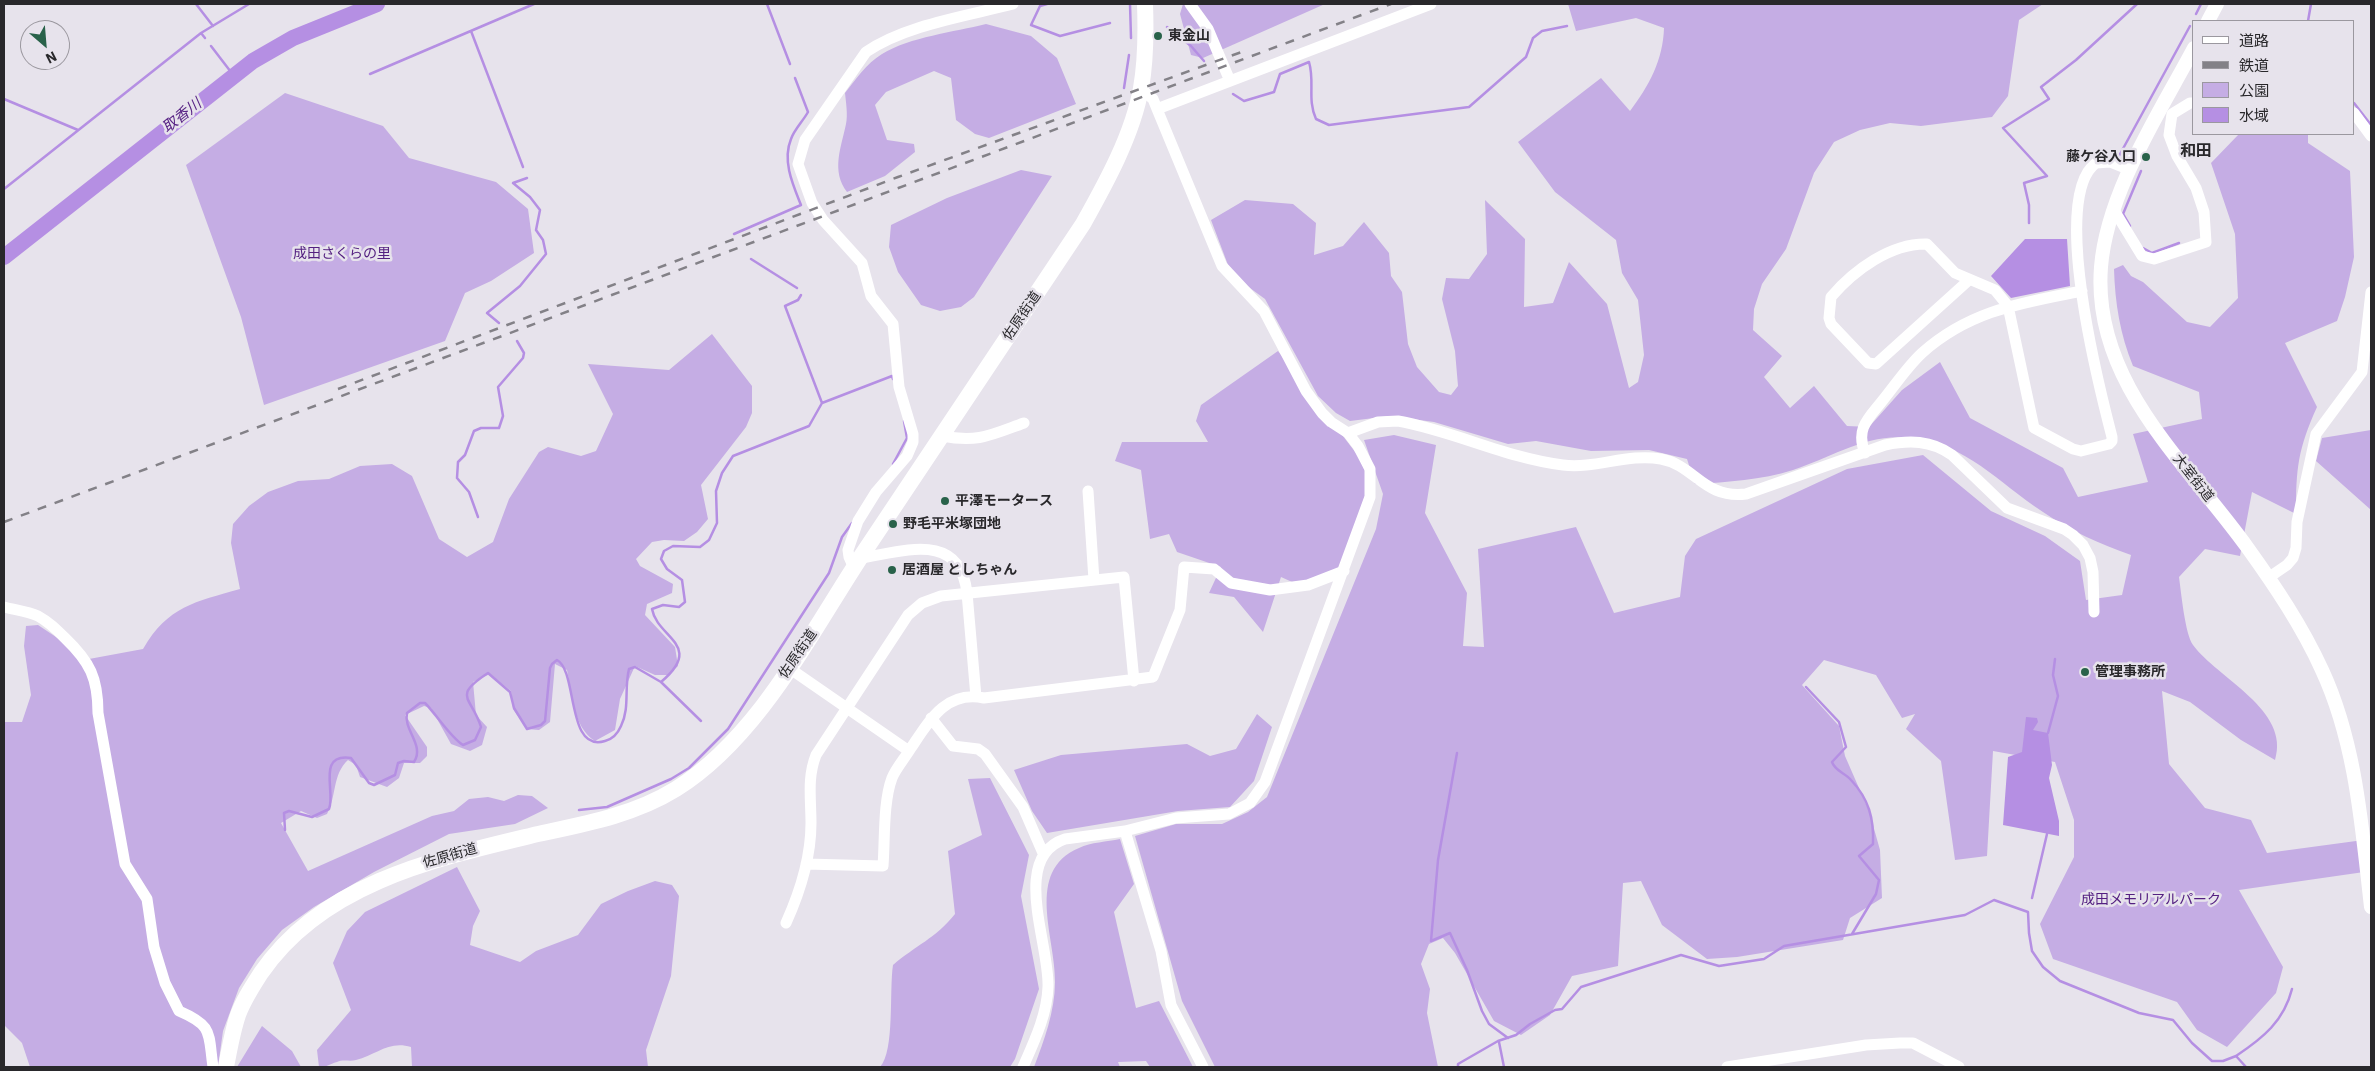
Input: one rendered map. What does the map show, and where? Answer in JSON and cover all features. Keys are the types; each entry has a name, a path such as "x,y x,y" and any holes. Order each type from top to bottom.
{"highway":[{"name":"佐原街道","path":"226,1067 238,1016 249,992 271,959 288,940 322,912 356,891 420,865 462,852 611,817 673,791 706,767 729,746 789,668 1083,224 1116,163 1141,89 1145,41 1145,4"}],"main road":[{"path":"2209,20 2217,4"},
{"name":"大室街道","path":"2192,52 2130,170 2114,210 2105,243 2101,292 2106,333 2113,354 2138,405 2247,547 2292,612 2322,670 2346,735 2371,907"}],"street":[{"path":"976,697 965,578 953,558 943,552 933,550 897,552 857,563 848,550 858,520 876,492 907,456 913,442 913,434 899,387 893,324 871,296 862,263 823,220 812,203 799,172 798,158 805,140 866,52 878,44 921,28 1013,4"},
{"path":"1190,4 1208,29 1230,81"},
{"path":"1157,108 1431,4"},
{"path":"1023,1067 1040,1026 1046,1005 1048,986 1036,880 1043,853 1055,842 1064,838 1125,831 1176,818 1229,814 1250,803 1265,782 1367,511 1372,482 1366,458 1348,433 1331,422 1306,392 1264,311 1222,266 1153,99 1141,89"},
{"path":"2114,210 2142,256 2154,259 2206,242 2204,212 2196,188 2177,156 2169,135 2172,114 2192,103"},
{"path":"2355,114 2371,136"},
{"path":"1969,280 1876,364 1868,363 1832,324 1829,318 1830,302 1834,293 1871,259 1897,250 1927,244 1955,273 1995,290 2008,306 2034,428 2073,449 2081,451 2109,444 2112,441 2112,437 2087,332 2082,291 2077,206 2084,180 2091,167 2096,163 2110,162 2130,170"},
{"path":"1865,452 1860,440 1862,426 1911,364 1952,330 1972,319 2008,306 2082,291"},
{"path":"2268,578 2287,565 2293,558 2296,548 2297,522 2316,434 2362,372 2371,292"},
{"path":"1348,433 1378,422 1398,422 1560,465 1592,466 1646,457 1663,459 1675,464 1706,486 1732,495 1746,494 1865,452 1901,442 1916,442 1942,448 2007,508 2074,535 2083,545 2090,558 2094,612"},
{"path":"942,436 962,440 982,439 1024,423"},
{"path":"1088,491 1094,580"},
{"path":"806,864 883,866 889,792 892,778 931,718 943,706 952,701 1153,678 1180,610 1184,567 1214,569 1231,583 1270,590 1308,585 1344,571"},
{"path":"786,923 800,892 806,864 811,825 810,787 812,765 816,755 913,610 933,598 1124,577 1134,681"},
{"path":"4,606 31,613 53,624 79,652 94,676 98,692 98,713 125,864 147,899 154,947 166,983 179,1011 200,1020 209,1035 213,1067"},
{"path":"789,668 909,751"},
{"path":"931,718 952,746 978,749 984,754 1023,807 1043,853"},
{"path":"1125,831 1161,952 1171,1005 1204,1067"},
{"path":"1727,1067 1866,1045 1913,1043 1959,1067"}],"green space":[{"path":"1183,4 1325,4 1203,58 1191,55 1180,14"},
{"name":"成田メモリアルパーク","path":"1568,4 2043,4 2019,20 2008,96 1992,117 1921,126 1890,123 1860,130 1834,142 1814,173 1786,249 1762,284 1754,309 1753,330 1782,356 1764,377 1790,408 1814,386 1847,426 1869,427 1902,390 1940,362 1970,418 2063,468 2078,497 2148,482 2133,434 2202,419 2199,392 2133,366 2119,318 2114,269 2123,265 2131,276 2143,282 2187,322 2210,327 2238,298 2235,234 2211,163 2238,135 2308,135 2308,143 2350,171 2354,257 2345,297 2337,321 2285,343 2317,407 2299,459 2296,514 2252,492 2240,556 2205,549 2179,577 2186,622 2193,645 2262,710 2272,726 2277,742 2275,760 2241,740 2190,702 2162,691 2169,764 2205,808 2251,820 2267,853 2371,839 2371,871 2239,890 2283,967 2276,993 2227,1047 2197,1030 2177,1002 2053,959 2040,924 2074,857 2074,820 2055,762 1993,751 1987,856 1955,860 1941,761 1906,729 1915,714 1902,718 1876,675 1824,660 1802,685 1839,726 1845,756 1869,811 1880,850 1882,898 1850,918 1843,940 1737,957 1707,959 1662,925 1641,881 1623,883 1618,966 1572,976 1550,1015 1521,1035 1494,1021 1455,953 1443,938 1429,944 1421,964 1430,989 1427,1013 1438,1067 1215,1067 1182,1001 1135,836 1176,824 1222,824 1248,812 1267,797 1376,529 1383,494 1364,440 1394,435 1436,445 1425,513 1467,593 1463,646 1484,647 1478,549 1576,527 1614,613 1680,597 1685,556 1696,539 1847,469 1923,455 1991,511 2045,536 2080,561 2086,600 2122,595 2131,555 2097,542 2053,519 1981,466 1948,448 1930,442 1894,437 1878,439 1793,470 1769,476 1695,484 1687,459 1649,450 1591,451 1536,441 1508,444 1434,422 1390,416 1350,421 1336,413 1318,396 1265,299 1243,283 1228,265 1211,220 1245,200 1293,204 1316,223 1314,255 1343,246 1364,222 1389,253 1391,276 1402,292 1408,344 1417,367 1439,392 1451,395 1458,386 1455,351 1442,299 1446,278 1469,279 1487,254 1485,200 1525,239 1524,307 1553,303 1569,262 1607,304 1629,388 1638,382 1644,355 1638,300 1622,273 1616,240 1555,192 1518,142 1601,78 1630,111 1654,72 1661,51 1664,28 1636,18 1576,31"},
{"path":"986,24 1031,36 1057,58 1076,104 989,138 975,134 956,120 951,78 934,71 886,92 875,105 887,140 914,144 915,152 885,176 847,192 839,176 838,168 847,120 845,93 857,77 876,58 893,48 919,39"},
{"name":"成田さくらの里","path":"285,93 383,126 409,158 496,182 528,209 534,253 491,281 465,293 445,341 264,405 241,317 186,165"},
{"path":"1021,170 1052,176 974,297 961,307 940,311 921,305 898,272 889,247 891,225 947,198"},
{"path":"712,334 752,386 752,413 746,427 701,485 708,519 697,532 684,541 664,540 652,542 636,559 640,566 673,584 672,593 647,604 645,615 675,647 678,666 668,675 655,675 635,666 620,699 615,730 595,741 588,735 578,719 567,670 555,664 550,722 539,730 527,729 513,709 511,691 490,674 473,682 476,715 487,727 482,745 470,751 451,744 431,708 424,706 405,715 427,747 427,756 420,763 404,763 399,778 387,787 360,777 356,765 348,760 339,772 327,814 317,818 301,811 281,823 308,871 432,816 454,811 469,799 488,797 504,801 518,795 532,796 548,808 515,824 449,834 374,872 314,907 282,930 257,959 239,988 223,1031 218,1067 30,1067 22,1043 4,1025 4,722 22,722 31,695 24,646 26,626 38,625 89,659 143,649 162,623 184,608 196,602 240,589 231,543 233,524 249,506 268,492 298,481 329,479 360,466 392,464 412,476 439,539 467,557 493,542 509,499 539,452 548,447 581,456 596,451 613,414 588,364 669,370"},
{"path":"1278,351 1359,457 1367,476 1367,490 1339,570 1301,586 1281,577 1263,632 1234,597 1209,593 1221,567 1177,552 1169,534 1150,539 1141,470 1115,461 1122,442 1208,442 1196,421 1201,405"},
{"path":"2371,430 2371,510 2316,461 2322,438"},
{"path":"1257,714 1272,727 1254,781 1230,807 1178,811 1047,833 1032,811 1014,770 1061,755 1187,744 1210,756 1236,749"},
{"path":"990,778 1029,855 1021,896 1039,989 1015,1059 1010,1067 880,1067 885,1059 890,1034 893,965 933,936 955,914 948,851 982,835 968,779"},
{"path":"1120,839 1134,884 1114,912 1136,1008 1159,1001 1193,1067 1150,1067 1146,1061 1118,1062 1120,1067 1034,1067 1048,1026 1055,993 1054,965 1047,907 1048,889 1052,872 1062,859 1079,848 1094,843"},
{"path":"457,867 480,911 473,926 470,945 520,962 536,951 578,935 601,904 655,881 672,885 679,896 671,976 646,1050 648,1067 412,1067 411,1047 396,1045 356,1060 339,1061 319,1067 317,1050 351,1010 333,963 347,931 365,912"},
{"path":"262,1026 292,1051 301,1067 237,1067"}],"water":[{"path":"2025,239 2067,239 2070,286 2011,298 1991,276"},
{"path":"2026,717 2037,718 2038,722 2033,730 2048,733 2052,765 2049,778 2059,821 2059,836 2003,825 2008,757 2022,752"}],"waterway":[{"path":"196,4 213,26"},
{"path":"4,189 201,33 249,4"},
{"name":"取香川","path":"4,257 253,61 293,38 377,4"},
{"path":"370,74 534,4"},
{"path":"767,4 790,64"},
{"path":"1047,4 1040,6 1031,25 1060,36 1110,23"},
{"path":"1130,4 1131,38"},
{"path":"2029,223 2029,205 2024,183 2047,176 2003,128 2049,99 2041,87 2076,60 2137,4"},
{"path":"2196,14 2201,4"},
{"path":"2308,20 2311,4"},
{"path":"1233,94 1244,101 1274,92 1280,74 1309,62 1313,112 1316,119 1329,125 1469,107 1526,57 1533,38 1542,31 1567,26"},
{"path":"2119,156 2190,26"},
{"path":"1167,27 1191,46 1204,61"},
{"path":"471,31 523,167"},
{"path":"201,33 205,38"},
{"path":"211,46 234,76"},
{"path":"1124,88 1129,55"},
{"path":"734,234 801,205 790,173 788,156 792,136 808,112 795,78"},
{"path":"4,99 78,130"},
{"path":"2355,104 2371,125"},
{"path":"2130,226 2123,214 2141,171"},
{"path":"499,323 487,313 520,286 546,254 543,240 536,230 540,210 530,197 513,183 527,178"},
{"path":"2143,248 2152,253 2179,243"},
{"path":"751,259 797,288"},
{"path":"801,295 798,300 785,306 822,403 892,376 893,379"},
{"path":"478,517 469,492 457,478 458,462 465,455 474,431 481,428 499,428 503,416 498,387 523,358 524,353 517,341"},
{"path":"285,830 284,813 289,811 312,817 329,809 331,802 331,768 334,762 340,758 351,758 369,783 374,785 395,775 398,763 404,761 414,762 417,750 408,725 407,713 420,703 425,703 458,742 463,745 475,740 481,727 467,698 467,693 470,687 488,673 510,692 514,708 527,729 541,725 545,721 550,668 557,660 563,667 568,679 578,724 584,735 593,741 605,741 613,737 624,719 629,669 635,667 661,682 679,659 679,650 675,642 656,619 652,609 663,605 679,607 685,602 682,580 667,569 661,559 664,551 673,546 700,547 709,540 717,523 716,491 722,473 733,456 809,426 822,403"},
{"path":"893,464 907,438 904,421"},
{"path":"579,810 607,807 671,779 689,768 728,729 829,573 842,537 852,523"},
{"path":"2048,733 2058,696 2053,675 2055,659"},
{"path":"661,682 701,721"},
{"path":"1806,687 1839,722 1846,747 1832,762 1835,768 1849,778 1862,794 1873,826 1873,844 1859,856 1879,880 1876,894 1852,934"},
{"path":"1457,753 1438,860 1431,941 1450,933 1489,1024 1508,1038"},
{"path":"2032,898 2047,834"},
{"path":"1458,1067 1458,1064 1498,1041 1516,1035 1530,1024 1555,1010 1562,1009 1581,987 1681,955 1719,966 1764,959 1784,946 1965,915 1994,900 2028,912 2032,951 2043,967 2060,981 2139,1013 2173,1020 2192,1043 2212,1061 2223,1061 2236,1056 2246,1067"},
{"path":"2236,1056 2255,1042 2278,1020 2292,989"},
{"path":"1499,1042 1504,1067"}],"railway":[{"path":"4,522 1391,4"},
{"path":"338,389 898,177 1247,50"}],"place":[{"name":"東金山","path":"1158,36"},
{"name":"藤ケ谷入口","path":"2146,157"},
{"name":"平澤モータース","path":"945,501"},
{"name":"野毛平米塚団地","path":"893,524"},
{"name":"居酒屋 としちゃん","path":"892,570"},
{"name":"管理事務所","path":"2085,672"}],"district":[{"name":"和田","path":"2196,151"}]}
